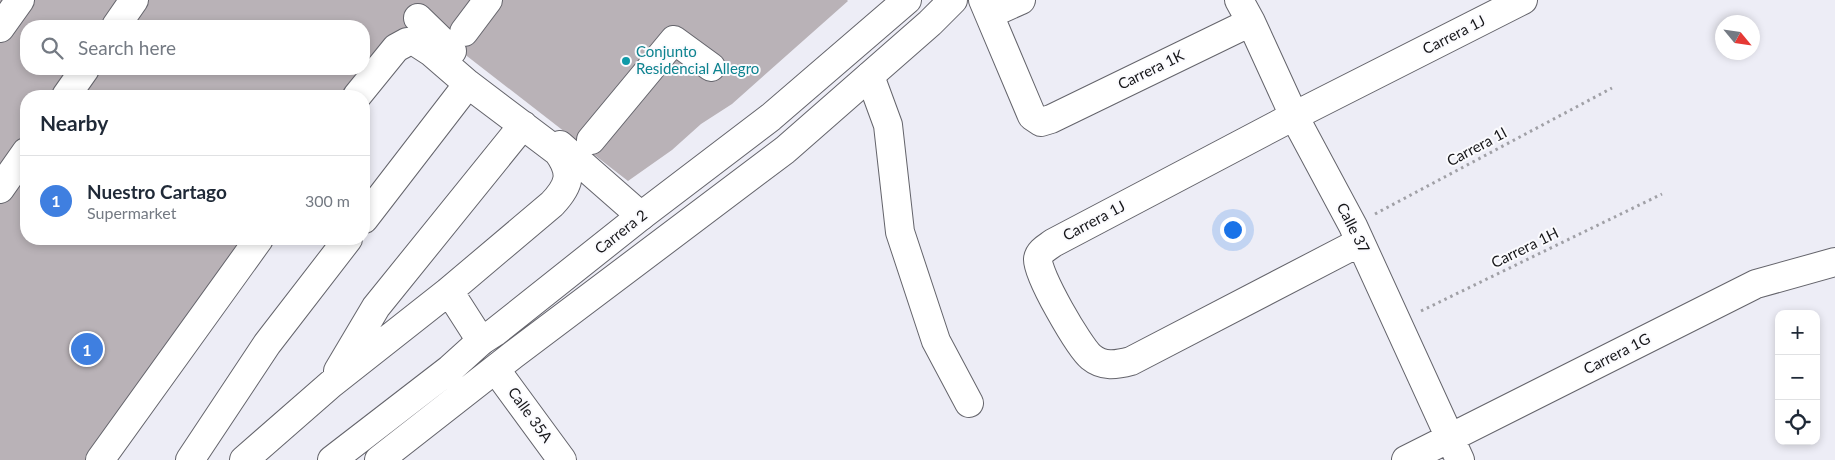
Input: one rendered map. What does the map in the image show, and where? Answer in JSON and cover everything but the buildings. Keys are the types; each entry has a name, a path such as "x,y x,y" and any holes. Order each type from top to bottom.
{"street":[{"path":"0,28 20,0"},
{"path":"120,20 134,0"},
{"path":"464,32 488,0"},
{"name":"Carrera 2","path":"332,460 450,369 481,341 771,117 907,0"},
{"path":"379,460 786,150 930,23 953,0"},
{"path":"987,7 1021,0"},
{"name":"Carrera 1J","path":"1356,234 1131,361 1116,365 1104,364 1091,357 1084,349 1044,280 1039,268 1038,259 1042,252 1053,243 1294,116 1523,0"},
{"name":"Carrera 1K","path":"987,7 1032,116 1041,122 1052,119 1245,11"},
{"name":"Calle 37","path":"1245,11 1294,116 1356,234 1455,449"},
{"path":"418,18 454,52 641,216"},
{"path":"591,140 674,40 711,67"},
{"path":"244,460 331,384 449,291 552,204 560,196 569,175 566,164 558,152 468,84 419,43 414,41 407,42 396,48 362,90"},
{"path":"70,90 81,75"},
{"path":"870,76 888,125 900,232 936,341 970,403"},
{"path":"370,211 468,84"},
{"path":"331,384 376,307 523,125"},
{"path":"0,189 20,161"},
{"path":"100,460 255,245"},
{"path":"190,460 267,344 343,245"},
{"name":"Carrera 1G","path":"1406,460 1455,449 1756,284 1835,262"},
{"path":"449,291 481,341"},
{"name":"Calle 35A","path":"496,370 562,460"}],"path":[{"name":"Carrera 1I","path":"1356,234 1612,88"},
{"name":"Carrera 1H","path":"1398,323 1662,194"}],"place":[{"name":"Conjunto Residencial Allegro","path":"626,61"},
{"name":"Nuestro Cartago","path":"87,349"}]}
